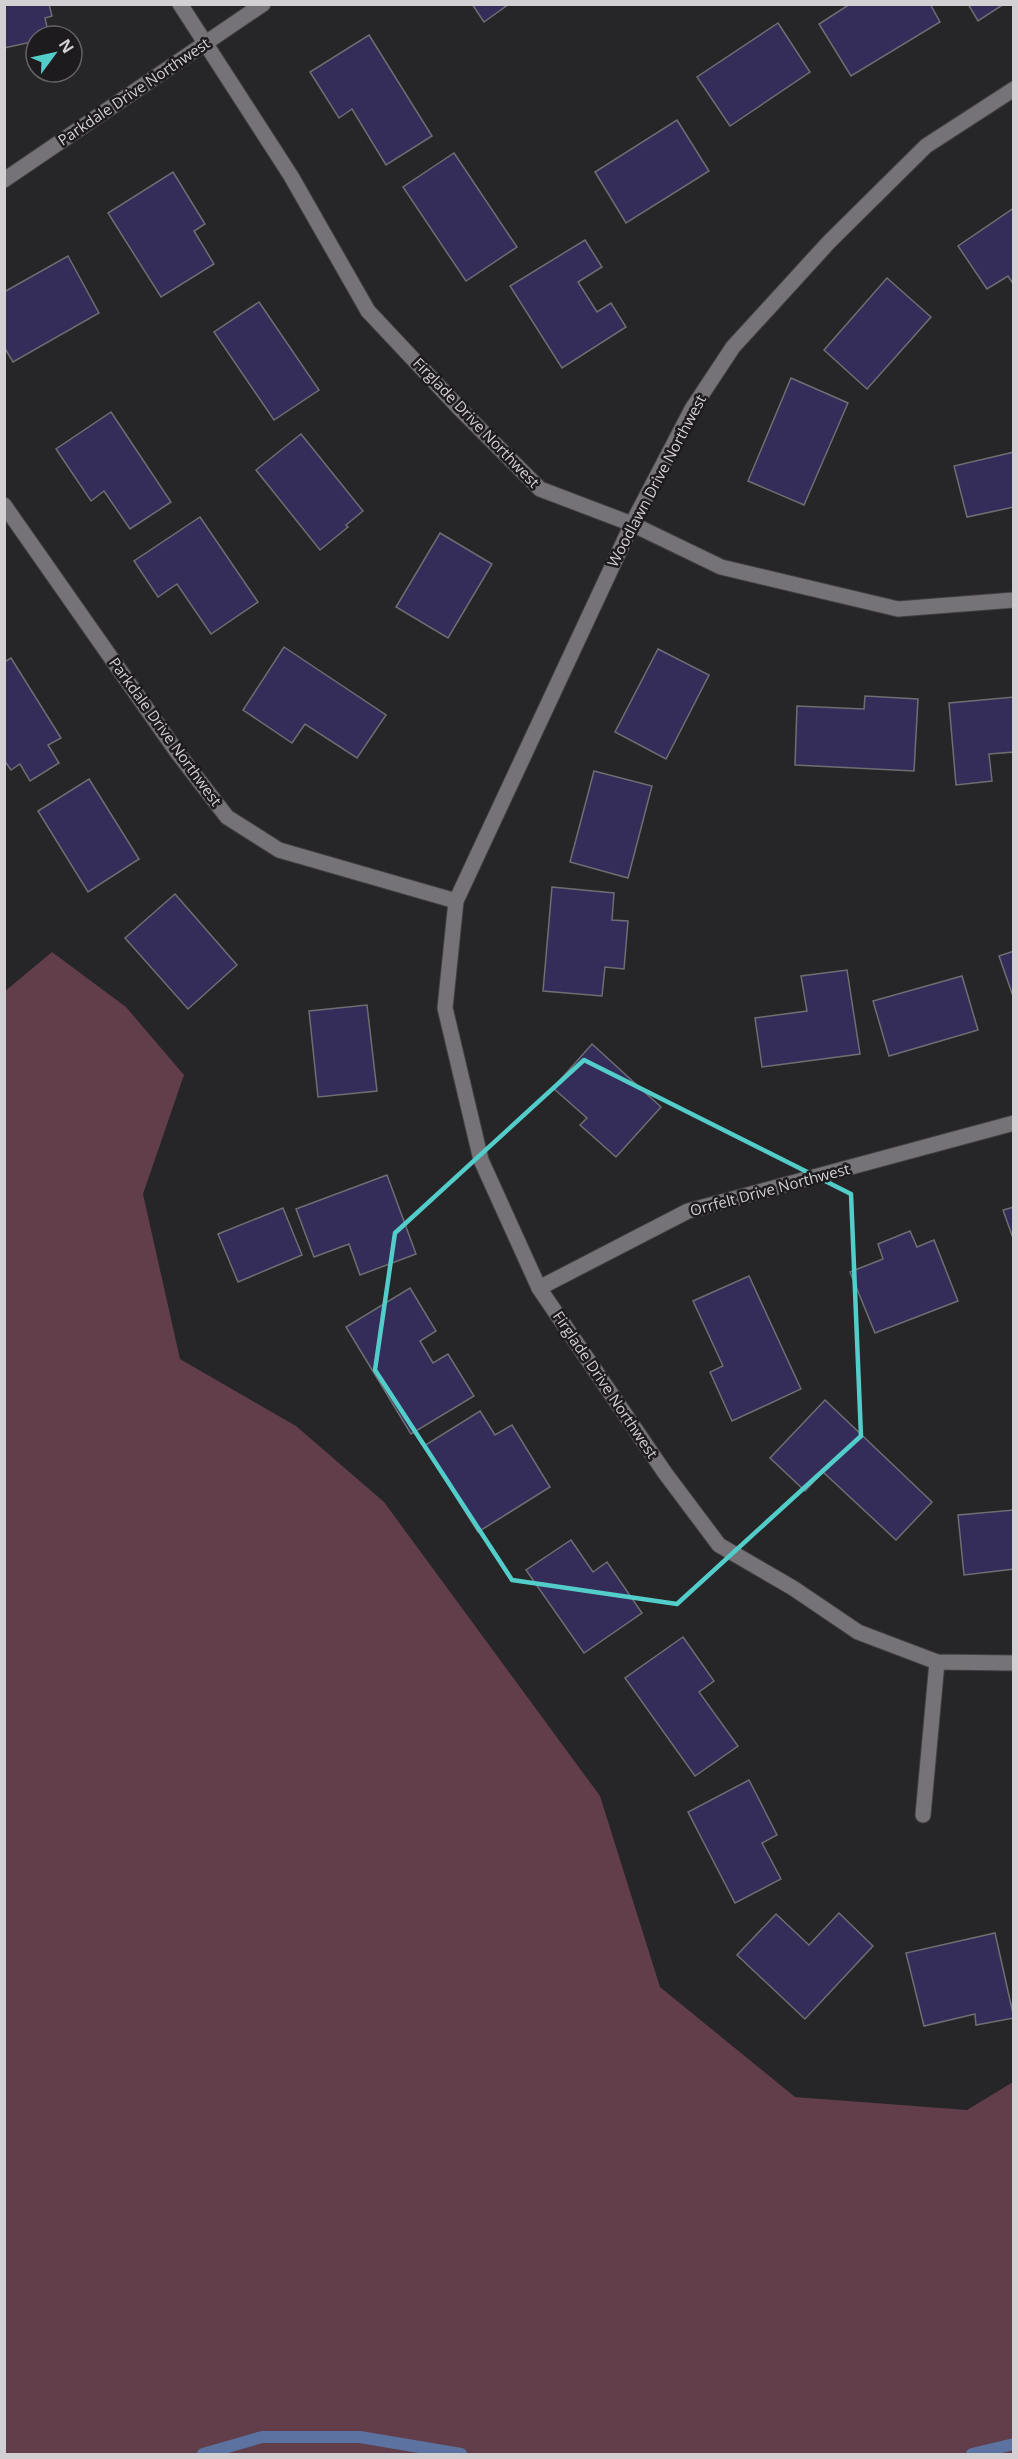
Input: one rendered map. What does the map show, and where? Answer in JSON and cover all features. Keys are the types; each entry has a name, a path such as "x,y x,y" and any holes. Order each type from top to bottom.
{"street":[{"name":"Firglade Drive Northwest","path":"180,4 291,176 368,311 461,410 540,489 633,524 721,567 898,609 1014,600"},
{"name":"Parkdale Drive Northwest","path":"4,180 263,4"},
{"name":"Woodlawn Drive Northwest","path":"456,901 633,524 692,409 733,347 829,242 926,146 1014,89"},
{"name":"Parkdale Drive Northwest","path":"4,505 171,742 227,817 279,850 456,901"},
{"name":"Firglade Drive Northwest","path":"456,901 445,1008 481,1160 538,1288 665,1473 719,1545 793,1588 858,1632 938,1662 1014,1663"},
{"name":"Orrfelt Drive Northwest","path":"538,1288 688,1211 1014,1123"},
{"path":"923,1815 938,1662"}],"highlighted area":[{"path":"584,1060 851,1194 861,1436 677,1604 512,1580 375,1370 395,1233"}],"shaded area":[{"path":"52,952 126,1007 184,1075 143,1194 180,1359 296,1426 384,1502 600,1796 660,1987 795,2097 967,2110 1013,2082 1013,2454 5,2454 4,992"}],"building":[{"path":"4,4 49,4 52,16 45,18 46,24 24,24 24,44 4,48"},
{"path":"472,4 509,4 484,22"},
{"path":"850,4 930,4 940,22 851,76 819,24"},
{"path":"968,4 1004,4 978,21"},
{"path":"778,23 810,72 730,126 697,77"},
{"path":"369,35 432,136 386,165 352,109 339,118 310,72"},
{"path":"677,120 709,171 626,223 595,172"},
{"path":"454,153 517,247 466,281 403,187"},
{"path":"173,172 205,224 194,231 214,264 161,297 108,213"},
{"path":"1014,208 1014,285 1008,276 987,289 958,246"},
{"path":"585,240 602,267 578,282 597,312 611,303 626,327 562,368 510,286"},
{"path":"68,256 99,313 13,362 4,347 4,292"},
{"path":"887,278 931,317 867,389 824,350"},
{"path":"259,302 319,390 274,420 214,332"},
{"path":"791,378 848,403 804,505 748,481"},
{"path":"111,412 171,502 130,529 104,491 91,501 56,449"},
{"path":"301,434 363,511 320,550 256,470"},
{"path":"1014,452 1014,507 967,517 954,466"},
{"path":"200,517 258,602 211,634 177,584 158,597 134,561"},
{"path":"440,533 492,564 448,638 396,607"},
{"path":"284,647 386,715 357,758 305,724 292,743 243,710"},
{"path":"658,649 709,675 666,759 615,732"},
{"path":"11,658 61,738 48,745 59,763 30,781 20,764 11,770 4,760 4,662"},
{"path":"865,696 918,699 914,771 795,765 797,706 864,709"},
{"path":"1014,697 1014,752 989,754 992,781 956,785 949,703"},
{"path":"594,771 652,786 628,878 570,862"},
{"path":"89,779 139,859 88,892 38,811"},
{"path":"552,887 614,893 612,920 628,921 624,969 605,967 602,996 543,991"},
{"path":"175,894 237,965 188,1009 125,938"},
{"path":"1014,951 1014,999 999,956"},
{"path":"847,970 860,1054 762,1067 755,1018 807,1011 801,976"},
{"path":"962,976 978,1030 889,1056 873,1001"},
{"path":"367,1005 377,1091 318,1097 309,1011"},
{"path":"592,1044 661,1107 616,1157 580,1125 587,1118 553,1088"},
{"path":"387,1175 416,1254 360,1275 349,1244 314,1257 296,1209"},
{"path":"1014,1207 1014,1241 1003,1210"},
{"path":"283,1208 302,1255 238,1282 218,1234"},
{"path":"910,1231 917,1247 934,1240 958,1301 875,1333 850,1272 883,1259 878,1244"},
{"path":"749,1276 801,1389 732,1421 710,1372 723,1366 693,1301"},
{"path":"410,1288 436,1331 420,1341 433,1363 448,1354 474,1396 411,1434 346,1327"},
{"path":"825,1400 932,1502 896,1540 823,1472 805,1491 770,1458"},
{"path":"480,1411 495,1435 512,1425 550,1487 478,1532 424,1446"},
{"path":"1014,1510 1014,1569 964,1575 958,1515"},
{"path":"571,1540 593,1572 607,1562 642,1613 584,1653 526,1570"},
{"path":"683,1637 714,1681 699,1692 738,1746 695,1776 625,1678"},
{"path":"749,1780 777,1835 762,1843 781,1879 735,1903 688,1812"},
{"path":"839,1913 873,1946 805,2019 737,1955 776,1914 809,1945"},
{"path":"995,1933 1014,2018 976,2025 975,2014 924,2026 906,1953"}],"waterway":[{"path":"203,2454 262,2437 360,2437 461,2454"},
{"path":"972,2454 1014,2444"}]}
